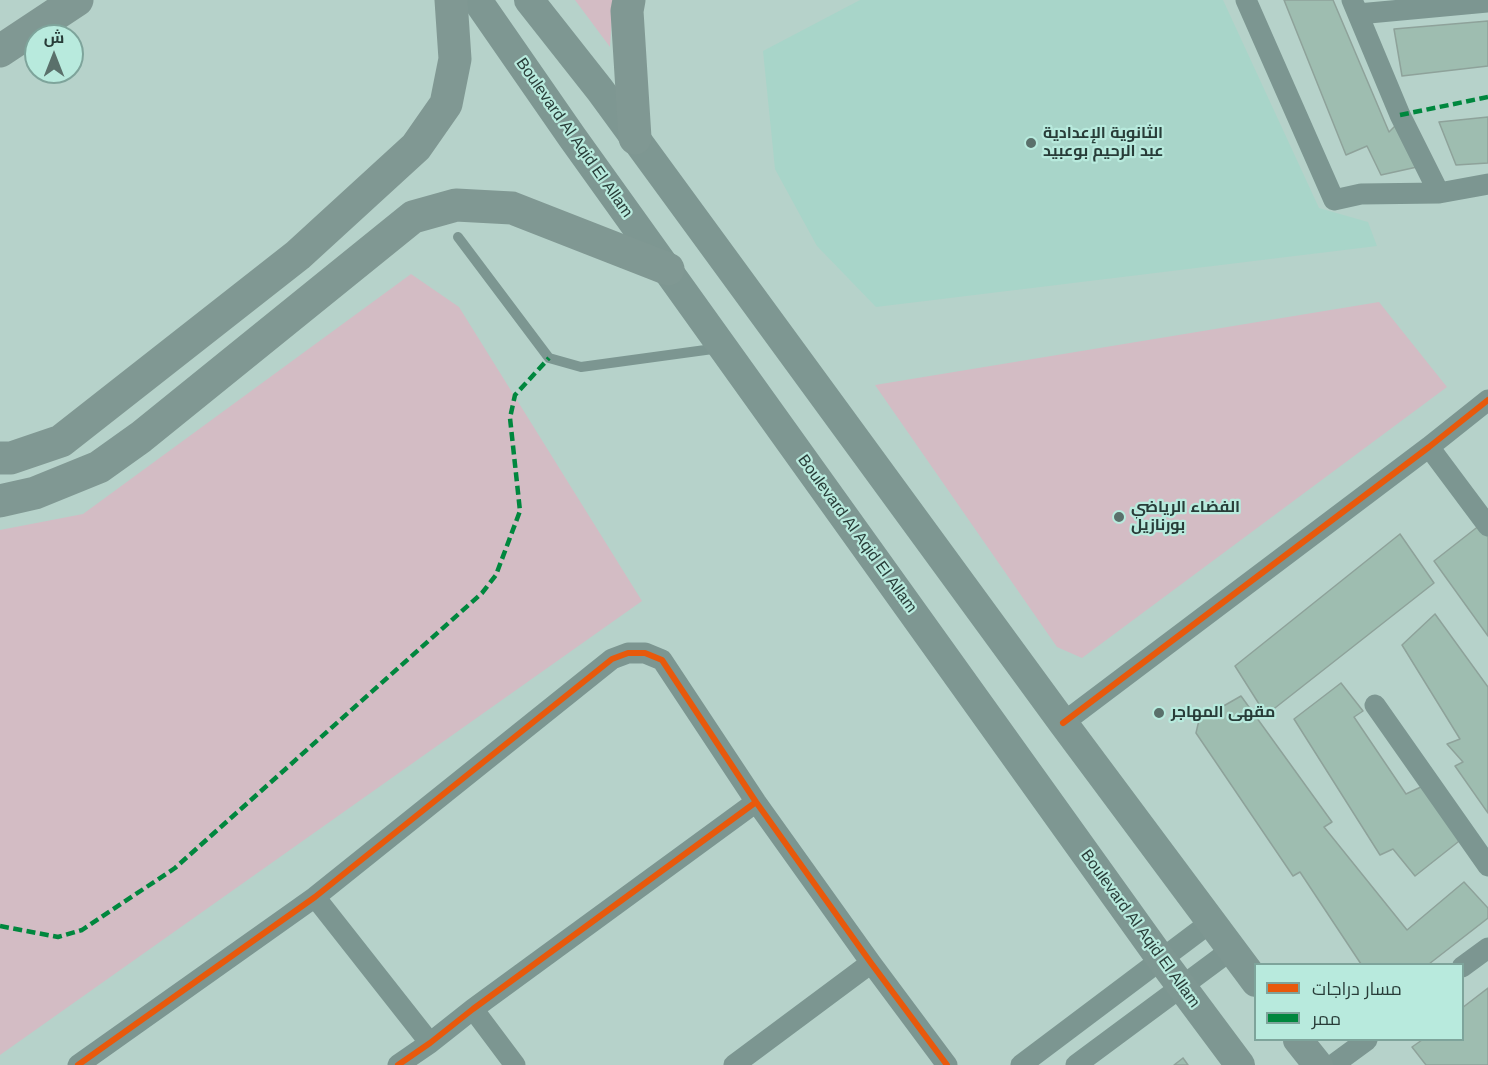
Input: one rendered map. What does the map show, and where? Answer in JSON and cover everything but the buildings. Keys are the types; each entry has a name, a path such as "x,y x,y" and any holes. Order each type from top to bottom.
{"highway":[{"path":"0,51 77,0"},
{"path":"0,458 11,458 61,441 298,255 416,147 446,104 455,58 451,0"},
{"path":"629,0 627,11 635,138"},
{"path":"0,501 36,493 99,467 141,437 413,217 456,205 512,208 668,269"}],"main road":[{"name":"Boulevard Al Aqid El Allam","path":"477,0 572,137 1161,959 1240,1065"},
{"path":"529,0 600,90 1063,723 1254,979"},
{"path":"1299,1041 1318,1065"}],"street":[{"path":"1246,0 1334,200 1361,194 1439,193 1488,184"},
{"path":"1439,193 1400,115 1355,7 1488,2"},
{"path":"1063,723 1488,400"},
{"path":"1429,447 1488,526"},
{"path":"78,1065 315,897 612,659 628,653 645,653 662,660 756,801 947,1065"},
{"path":"1375,705 1488,866"},
{"path":"401,1064 472,1009 756,801"},
{"path":"315,897 430,1043"},
{"path":"1021,1065 1211,922"},
{"path":"1464,966 1488,948"},
{"path":"1076,1065 1231,950"},
{"path":"734,1065 871,963"},
{"path":"472,1009 515,1065"},
{"path":"1333,1065 1366,1041"}],"lane":[{"path":"458,237 549,358 581,367 723,347"}],"shaded area":[{"path":"575,0 613,0 610,47"},
{"name":"الثانوية الإعدادية عبد الرحيم بوعبيد","path":"860,0 1223,0 1319,208 1368,222 1377,246 876,307 817,246 775,169 763,51"},
{"path":"411,274 459,307 642,601 0,1055 0,530 83,514"},
{"name":"الفضاء الرياضي بورنازيل","path":"1379,302 1447,387 1082,658 1057,647 875,385"}],"marked path":[{"path":"1400,115 1488,97"},
{"path":"0,926 58,937 82,930 175,868 482,593 496,575 520,511 510,418 515,395 549,358"}],"cycle path":[{"path":"1063,723 1488,400"},
{"path":"78,1065 315,897 612,659 628,653 645,653 662,660 756,802 947,1065"},
{"path":"398,1065 756,802"}],"place":[{"name":"الثانوية الإعدادية عبد الرحيم بوعبيد","path":"1031,143"},
{"name":"الفضاء الرياضي بورنازيل","path":"1119,517"},
{"name":"مقهى المهاجر","path":"1159,713"}]}
